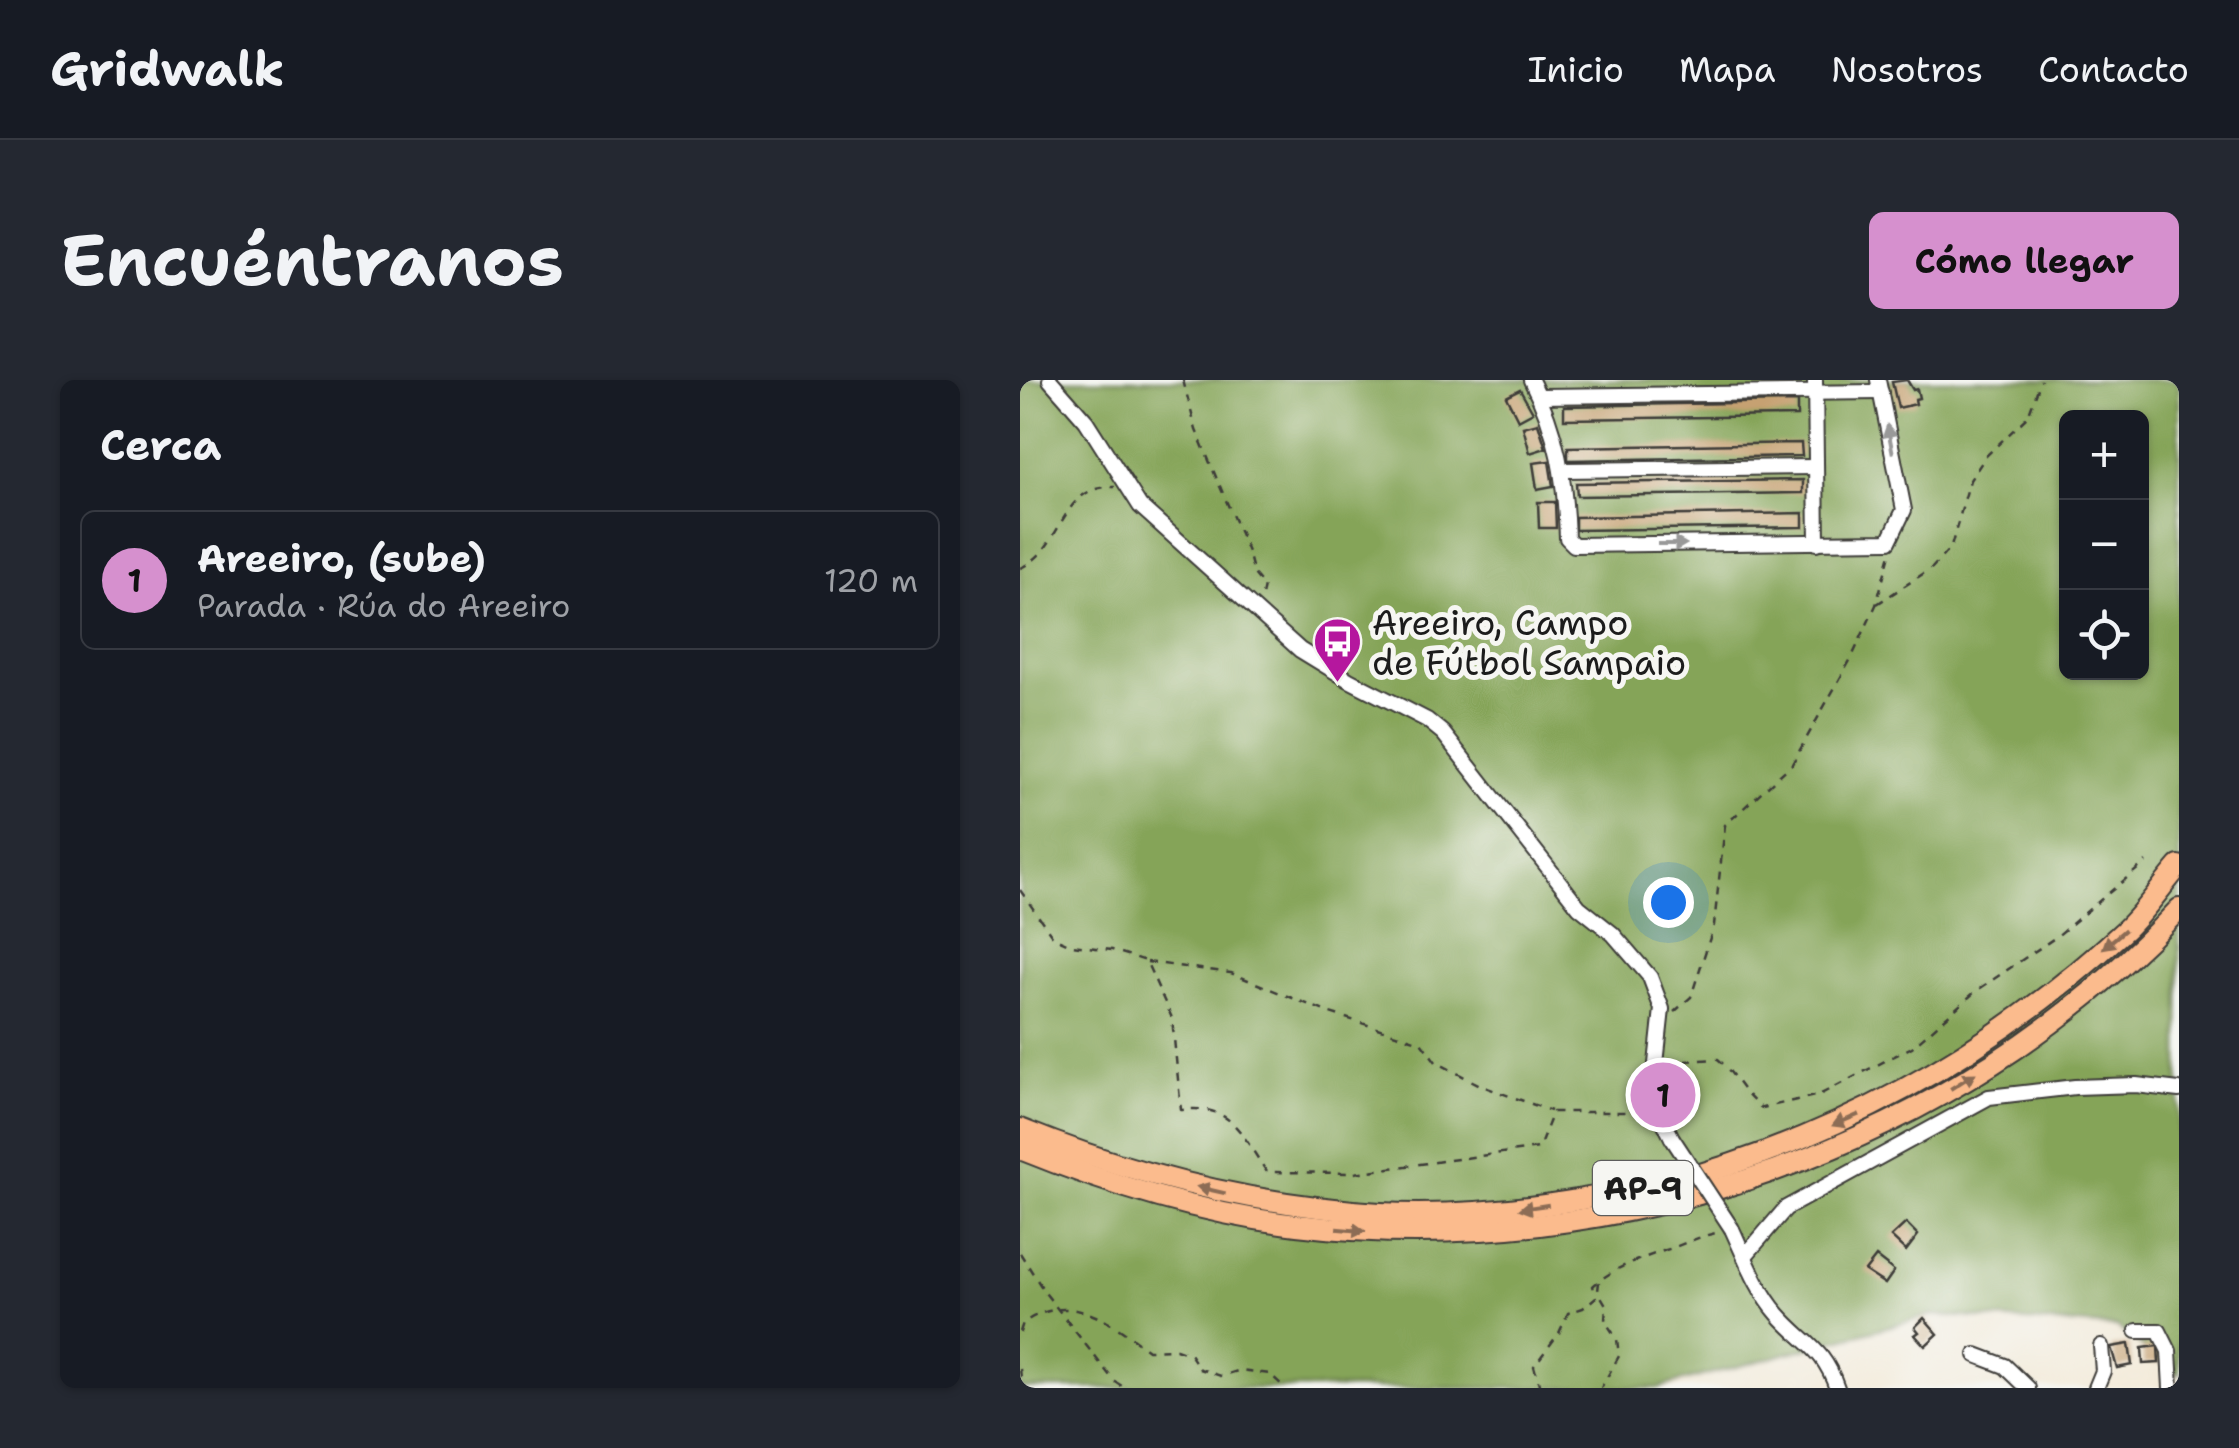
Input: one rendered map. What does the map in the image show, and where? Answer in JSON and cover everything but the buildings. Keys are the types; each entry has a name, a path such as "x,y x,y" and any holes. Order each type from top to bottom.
{"highway":[{"name":"AP-9","path":"1020,1129 1090,1157 1234,1196 1382,1213 1522,1209 1662,1185 1781,1148 1873,1108 1918,1083 2032,1007 2127,928 2179,866"},
{"name":"AP-9","path":"1020,1149 1150,1195 1231,1214 1382,1232 1522,1229 1669,1203 1788,1167 1876,1130 1931,1101 2047,1028 2148,943 2179,909"}],"street":[{"path":"1050,380 1086,421 1140,506 1318,663 1427,720 1443,733 1579,907 1613,934 1650,977 1658,991 1662,1023 1654,1064 1659,1112 1732,1230 1778,1314 1818,1350 1837,1388"},
{"path":"1530,380 1553,429 1563,470 1567,538 1574,545 1884,543 1904,510 1880,386 1539,396"},
{"path":"1815,386 1817,543"},
{"path":"1563,470 1816,467"},
{"path":"1745,1256 1786,1208 1990,1097 2075,1087 2136,1085 2179,1090"},
{"path":"2136,1331 2159,1332 2169,1351 2170,1388"},
{"path":"2096,1388 2102,1371 2101,1346"},
{"path":"1976,1355 2005,1366 2028,1388"}],"path":[{"path":"1183,380 1196,430 1254,574 1264,586 1256,610"},
{"path":"1876,605 1932,568 1951,548 1970,480 1986,456 2028,416 2041,380"},
{"path":"1020,568 1035,562 1050,546 1076,498 1104,486 1126,487"},
{"path":"1662,1023 1691,996 1714,926 1726,824 1792,764 1852,657 1876,605 1898,524"},
{"path":"1654,1064 1718,1059 1736,1076 1751,1101 1762,1108 1819,1095 1912,1047 1976,991 2056,937 2146,862"},
{"path":"1020,890 1054,937 1070,945 1112,950 1146,962 1231,973 1327,1012 1421,1042 1436,1062 1482,1086 1553,1112 1659,1112"},
{"path":"1146,962 1172,1018 1181,1110 1202,1107 1229,1117 1267,1172 1354,1172 1539,1148 1553,1112"},
{"path":"1540,1388 1534,1366 1568,1313 1596,1296 1593,1286 1611,1270 1709,1234 1732,1230"},
{"path":"1020,1253 1046,1294 1114,1381 1125,1388"},
{"path":"1598,1281 1606,1304 1605,1321 1617,1339 1618,1356 1601,1388"},
{"path":"1020,1332 1022,1323 1041,1311 1059,1307 1114,1322 1148,1350 1176,1349 1190,1354 1200,1370 1220,1376 1242,1370 1270,1374 1284,1388"},
{"path":"1020,1369 1022,1388"}],"green space":[{"path":"1020,380 2179,380 2179,1375 2117,1327 1932,1315 1657,1388 1020,1388"}],"place":[{"name":"Areeiro, Campo de Fútbol Sampaio","path":"1337,684"},
{"name":"Areeiro, (sube)","path":"1663,1095"}]}
